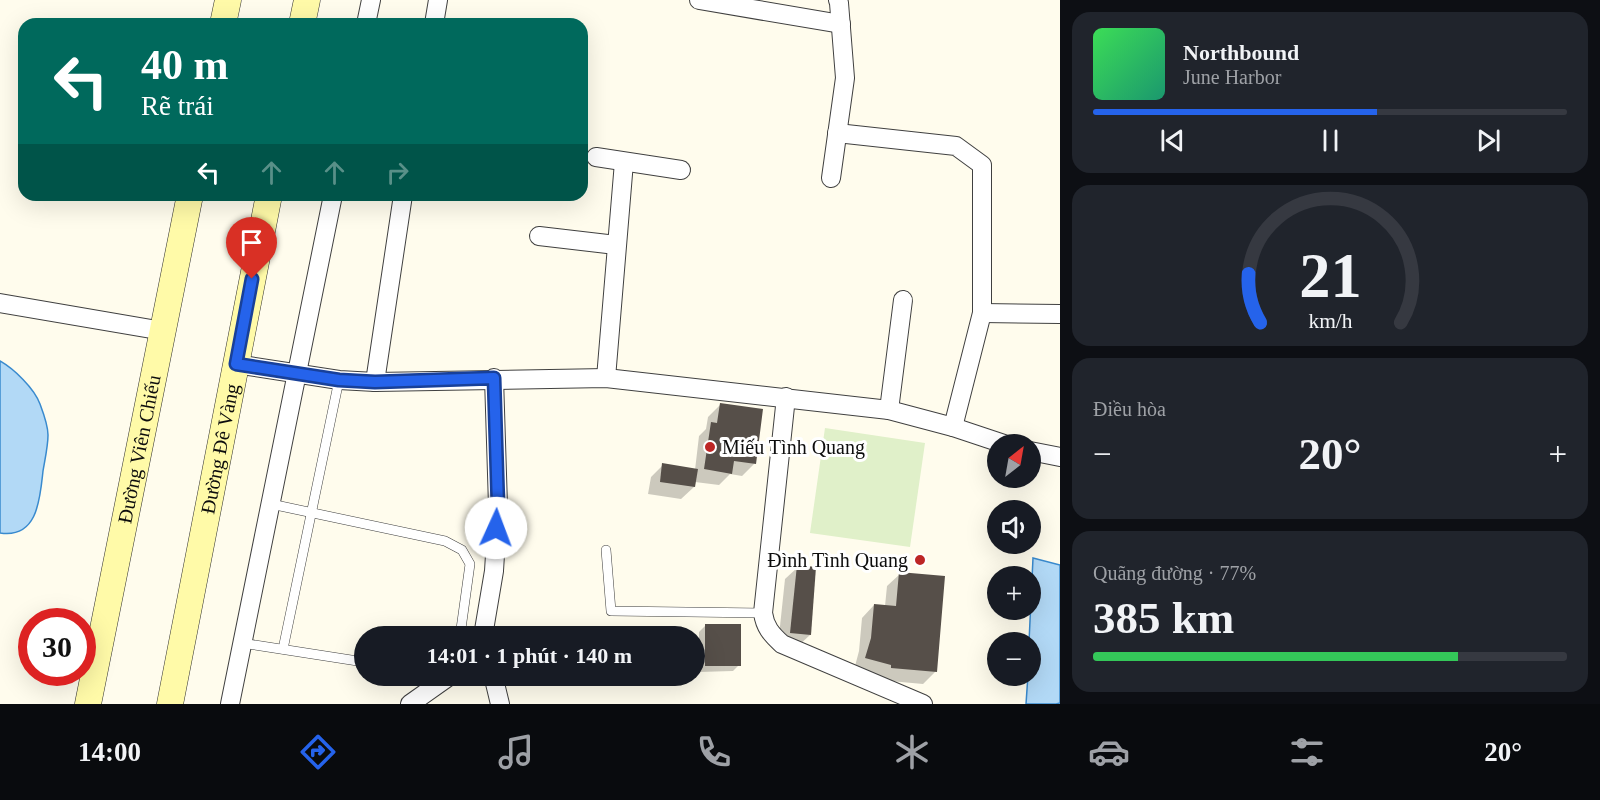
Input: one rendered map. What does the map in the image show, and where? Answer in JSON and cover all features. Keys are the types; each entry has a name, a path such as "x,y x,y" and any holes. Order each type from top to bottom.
{"street":[{"path":"224,18 228,0"},
{"path":"303,18 307,0"},
{"path":"367,18 371,0"},
{"path":"435,18 438,0"},
{"path":"699,0 841,24"},
{"path":"831,178 845,78 841,24 842,1"},
{"path":"837,133 956,146 982,165 982,313 953,427"},
{"path":"596,157 681,170"},
{"path":"606,378 624,162"},
{"name":"Đường Viên Chiếu","path":"88,704 189,201"},
{"name":"Đường Đê Vàng","path":"170,704 268,201"},
{"path":"230,704 332,201"},
{"path":"375,382 402,201"},
{"path":"539,236 616,245"},
{"path":"889,410 903,300"},
{"path":"0,303 163,331"},
{"path":"982,313 1060,314"},
{"path":"236,364 339,380 375,382 494,378 606,378 889,410 987,438"},
{"path":"485,626 494,571 498,506 494,378"},
{"path":"786,397 763,613 765,624 771,635 782,644 922,704"},
{"path":"1041,454 1060,457"},
{"path":"410,704 435,686"},
{"path":"496,686 500,704"}],"lane":[{"path":"283,649 339,380"},
{"path":"271,504 446,541 462,550 470,564 461,626"},
{"path":"606,550 611,611 763,613"},
{"path":"242,643 354,660"}],"green space":[{"path":"825,428 925,443 910,547 810,533"}],"water":[{"path":"0,361 17,374 33,392 41,407 48,431 48,444 35,514 22,530 13,533 0,533"},
{"path":"1033,558 1060,565 1060,703 1056,704 1026,704 1027,686 1041,686 1041,632 1029,632 1030,620 1041,620 1041,566 1033,566"}],"building":[{"path":"720,403 763,409 756,464 734,461 732,474 704,469 711,422 717,423"},
{"path":"662,463 698,469 695,487 660,482"},
{"path":"797,565 816,567 811,635 790,633"},
{"path":"899,572 945,576 937,672 891,668 891,665 865,658 871,638 874,604 896,606"},
{"path":"705,624 741,624 741,666 705,666"}],"place":[{"name":"Miếu Tình Quang","path":"710,447"},
{"name":"Đình Tình Quang","path":"920,560"}],"route":[{"path":"252,279 236,364 339,380 375,382 494,378 498,506 496,528"}]}
